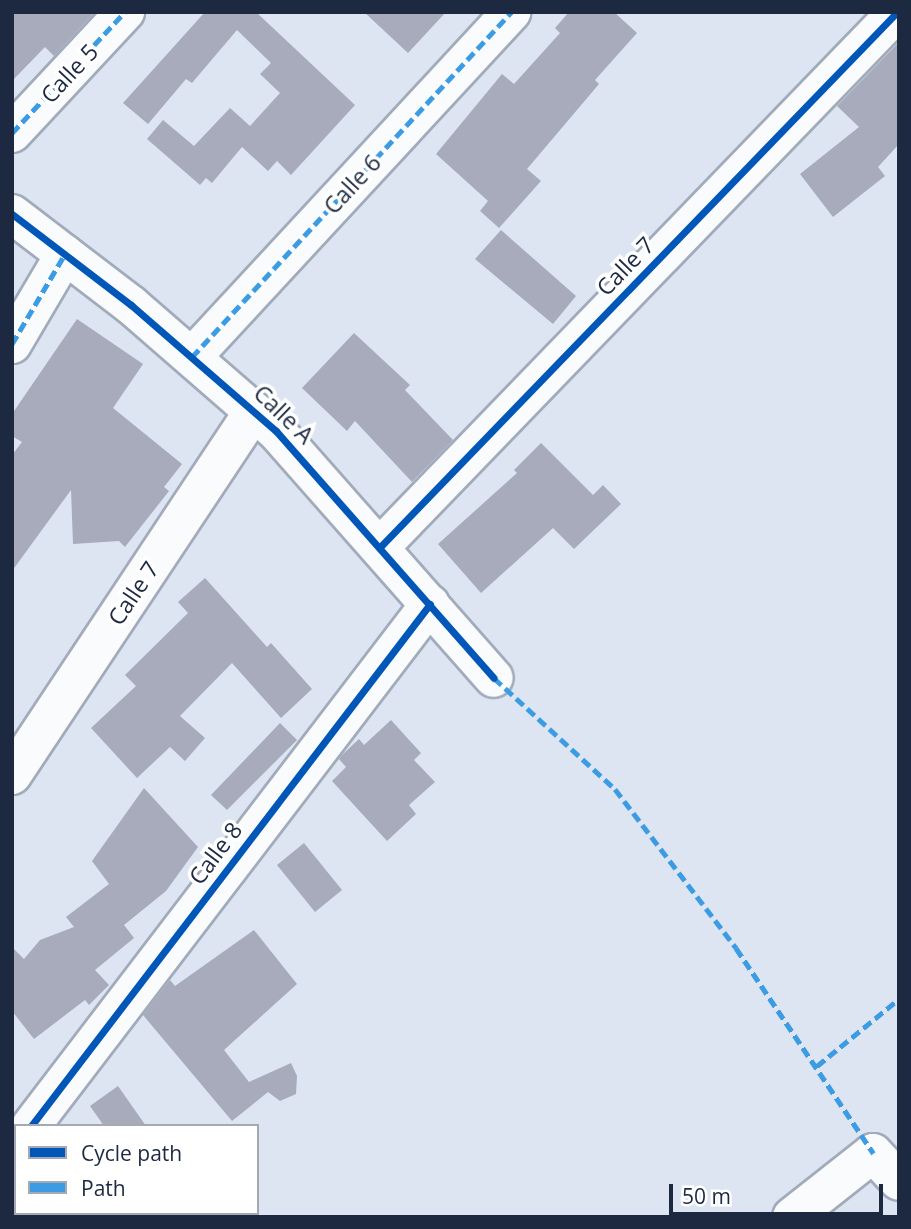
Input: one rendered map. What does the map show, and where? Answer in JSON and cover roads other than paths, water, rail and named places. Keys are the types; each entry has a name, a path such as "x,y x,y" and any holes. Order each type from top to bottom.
{"street":[{"name":"Calle 5","path":"12,133 125,12"},
{"name":"Calle 6","path":"192,357 511,12"},
{"name":"Calle 7","path":"381,546 897,12"},
{"name":"Calle A","path":"12,214 192,357 254,411 381,546 494,678"},
{"path":"12,344 65,254"},
{"name":"Calle 7","path":"12,775 254,411"},
{"name":"Calle 8","path":"33,1124 430,604"},
{"path":"792,1217 873,1153 899,1181"}]}
